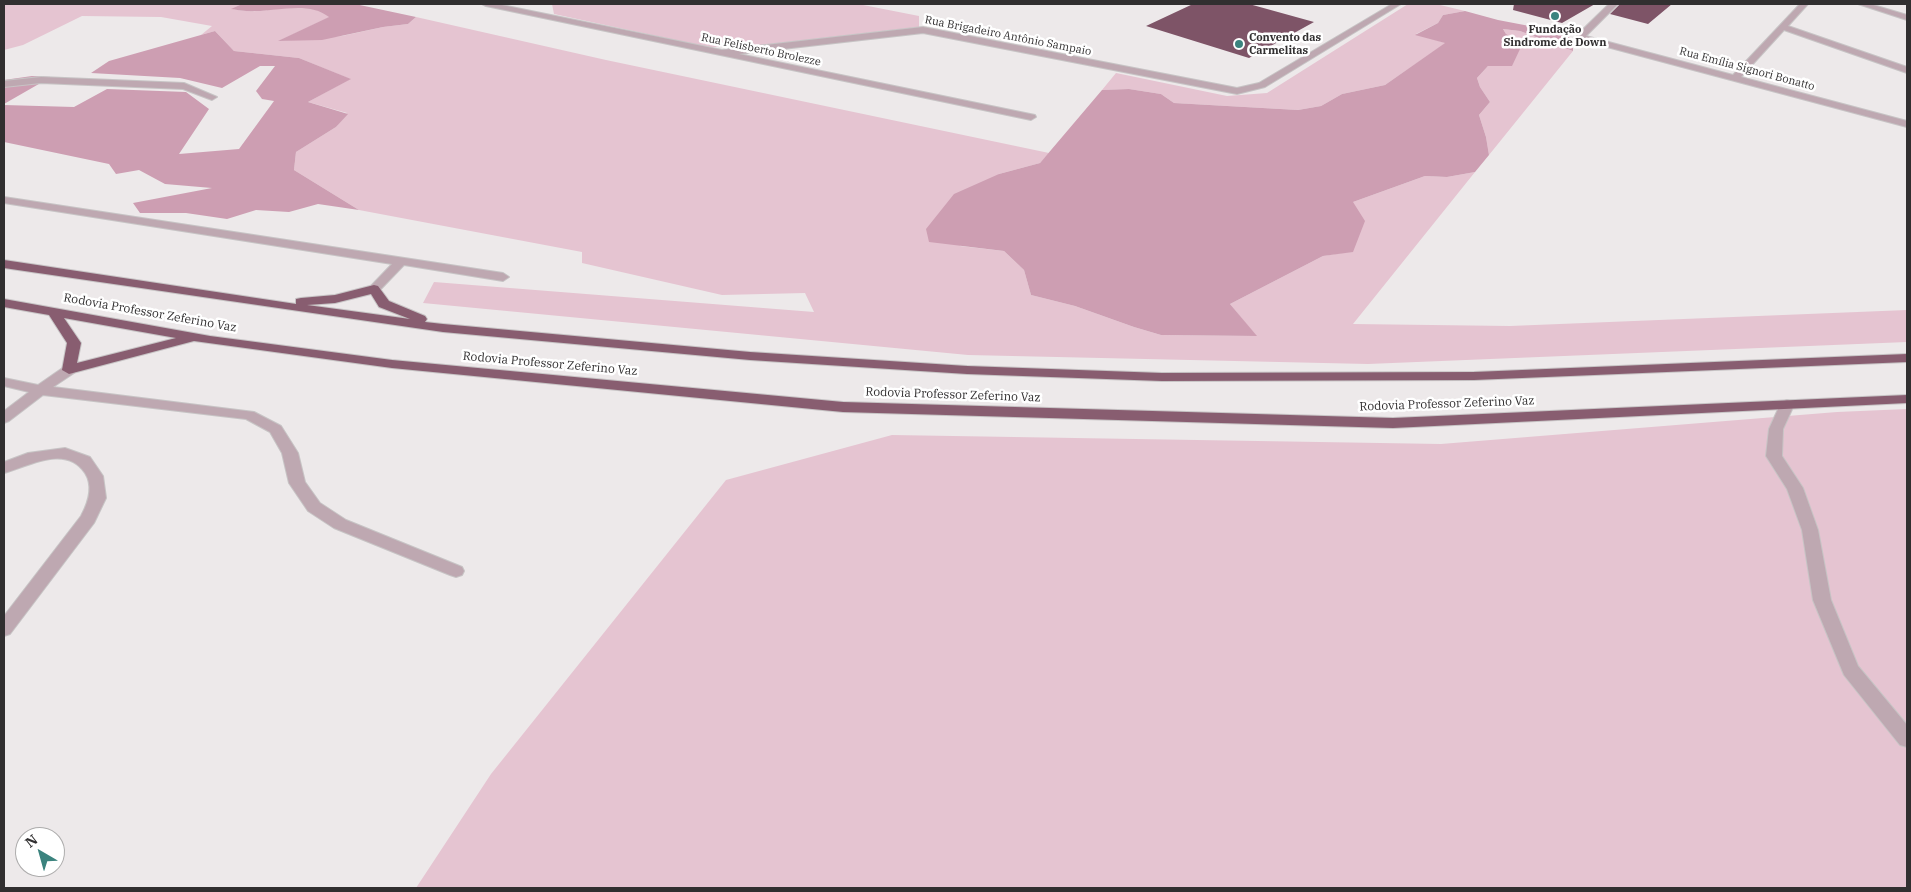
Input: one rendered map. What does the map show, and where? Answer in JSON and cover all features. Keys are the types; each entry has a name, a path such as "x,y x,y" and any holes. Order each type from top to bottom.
{"highway":[{"name":"Rodovia Professor Zeferino Vaz","path":"4,264 443,328 750,356 967,370 1162,377 1474,376 1907,358"},
{"path":"262,303 335,299 374,289 384,304 443,328"},
{"name":"Rodovia Professor Zeferino Vaz","path":"4,303 196,338 392,364 843,407 1393,423 1907,400"},
{"path":"54,312 74,343 69,370 105,359 196,338"}],"street":[{"name":"Rua Felisberto Brolezze","path":"486,4 1031,117"},
{"path":"543,4 544,16"},
{"name":"Rua Brigadeiro Antônio Sampaio","path":"721,53 923,30 1236,91 1262,85 1397,4"},
{"name":"Rua Emília Signori Bonatto","path":"1614,4 1580,37 1907,124"},
{"path":"1734,78 1804,4"},
{"path":"1862,4 1907,18"},
{"path":"1783,27 1907,70"},
{"path":"4,84 41,80 184,86 212,97"},
{"path":"4,200 503,277"},
{"path":"374,289 401,262"},
{"path":"4,418 69,370"},
{"path":"4,382 40,390 249,415 276,429 290,453 297,483 314,507 340,524 456,571"},
{"path":"1788,405 1776,429 1774,456 1795,488 1810,530 1822,600 1851,670 1907,739"},
{"path":"4,468 28,458 65,453 85,461 95,476 98,498 88,519 4,629"}],"shaded area":[{"path":"4,4 242,4 232,9 253,11 304,8 322,12 330,17 279,41 342,36 383,27 408,24 416,17 606,60 1049,153 1040,163 999,174 960,246 1004,251 1024,270 1031,295 1075,306 1161,335 1256,336 1230,304 1323,256 1353,251 1353,202 1425,176 1447,177 1475,172 1353,324 1510,326 1907,310 1907,342 1368,364 968,355 423,303 434,282 814,312 805,293 722,295 582,263 582,252 359,210 294,170 296,152 336,127 347,113 308,102 350,79 299,58 234,51 215,31 201,35 212,26 161,17 82,16 23,45 4,50"},
{"path":"242,4 355,4 416,17 408,24 383,27 322,40 278,41 329,17 321,12 303,8 252,11 231,9"},
{"path":"552,4 858,4 919,16 919,27 745,47 708,47 554,14"},
{"path":"1408,4 1436,4 1465,11 1443,15 1438,23 1416,34 1446,43 1385,85 1342,94 1321,106 1298,110 1174,103 1161,94 1129,89 1102,90 1116,73 1227,96 1267,93"},
{"path":"1465,11 1498,20 1566,33 1573,42 1573,51 1520,31 1503,29 1506,34 1519,42 1520,49 1512,66 1488,66 1477,78 1480,87 1490,102 1479,115 1489,155 1475,172 1447,177 1425,176 1353,202 1365,221 1353,252 1323,256 1230,304 1257,336 1161,335 1075,306 1031,295 1024,270 1004,251 929,242 926,229 954,194 999,174 1040,163 1102,90 1129,89 1161,94 1174,103 1298,110 1321,106 1342,94 1385,85 1445,43 1415,35 1438,23 1443,15"},
{"path":"1503,29 1520,31 1573,51 1489,155 1479,115 1490,102 1480,87 1477,78 1488,66 1506,34"},
{"path":"215,31 234,51 299,58 351,79 308,102 348,114 336,127 296,152 294,170 359,210 318,204 289,212 256,210 227,219 186,213 140,213 133,203 212,188 165,184 139,170 116,174 109,164 4,142 4,105 74,107 107,89 186,92 209,109 179,154 239,149 274,101 262,99 256,91 275,66 260,66 222,88 180,78 91,73 109,61"},
{"path":"32,76 51,77 4,104 4,80"},
{"path":"1907,409 1907,888 416,888 491,774 726,480 892,435 1441,444 1837,412"}],"building":[{"name":"Convento das Carmelitas","path":"1193,4 1249,4 1314,22 1249,58 1146,26"},
{"name":"Fundação Sindrome de Down","path":"1514,4 1595,4 1562,23 1513,10"},
{"path":"1620,4 1672,4 1648,24 1610,14"}],"place":[{"name":"Fundação Sindrome de Down","path":"1555,16"},
{"name":"Convento das Carmelitas","path":"1239,44"}]}
